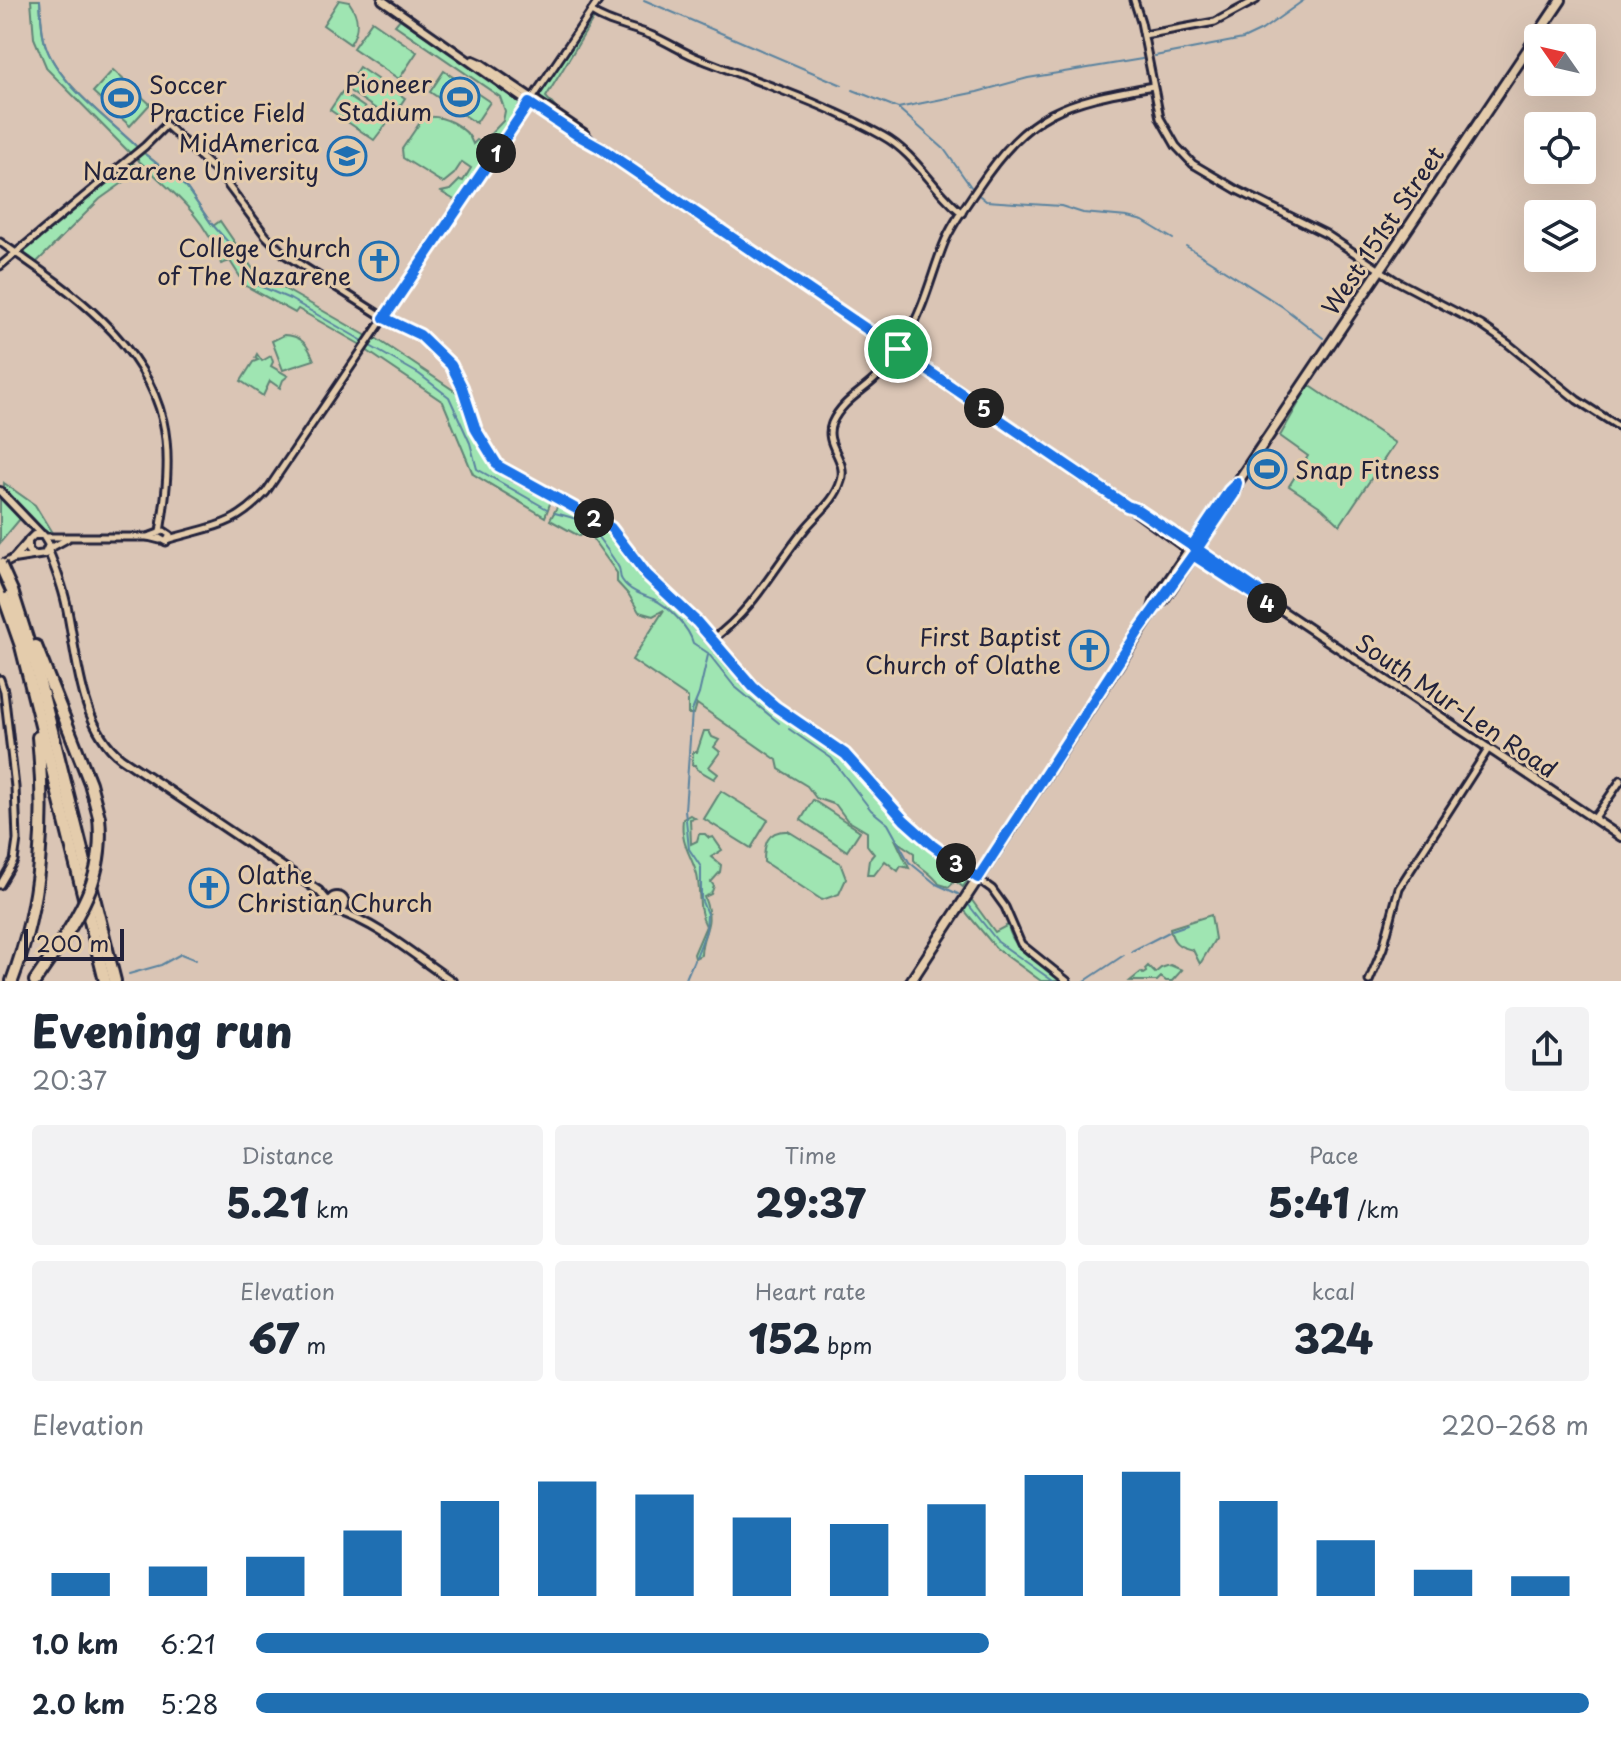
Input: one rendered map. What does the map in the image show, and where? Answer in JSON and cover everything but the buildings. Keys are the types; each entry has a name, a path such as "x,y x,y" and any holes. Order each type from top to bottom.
{"highway":[{"path":"0,565 105,981"},
{"path":"5,591 42,659 90,783 99,817 100,849 94,880 83,908 35,981"},
{"path":"23,620 115,981"},
{"path":"12,981 33,912 41,858 43,802 35,703"}],"main road":[{"name":"South Mur-Len Road","path":"382,0 584,133 591,141 1127,506 1247,583 1272,604"},
{"name":"West 151st Street","path":"911,981 1152,613 1155,601 1193,550 1229,491 1561,0"},
{"path":"0,491 43,536 49,549 65,599 91,719 105,744 121,758 319,891 342,898 341,908"},
{"path":"25,519 28,550 56,572"},
{"path":"13,559 34,535 43,536"},
{"path":"0,565 13,559 36,556 49,549"},
{"name":"South Mur-Len Road","path":"1193,550 1224,575 1621,837"},
{"path":"1224,575 1247,583"},
{"path":"319,891 332,910 341,908 452,981"},
{"path":"329,903 334,897"}],"street":[{"path":"43,536 68,539 179,536 230,521 260,498 599,0"},
{"path":"1134,0 1164,127 1193,164 1237,190 1326,234 1406,287 1481,325 1577,400 1621,428"},
{"path":"1144,35 1215,22 1256,0"},
{"path":"591,12 610,23 655,36 699,59 810,101 887,138 908,155 944,198 962,213"},
{"path":"712,640 758,597 839,487 843,468 830,436 833,421 848,400 880,374 898,349 921,311 944,244 1003,152 1033,124 1076,101 1153,86"},
{"path":"0,266 145,146 166,125 225,180 266,236 284,254 384,318 420,335 451,365 476,430 498,466 611,528 647,575 687,612 769,702 845,754 904,820 1001,899 1021,944 1067,981"},
{"path":"0,242 54,279 88,310 125,345 146,376 157,402 165,438 164,535"},
{"path":"49,549 68,539"},
{"path":"0,679 15,787 17,840 14,861 0,885"},
{"path":"1369,981 1384,946 1399,888 1489,748"},
{"path":"1594,819 1621,780"}],"green space":[{"path":"31,0 40,0 45,44 51,58 72,86 138,148 133,153 47,69 34,38"},
{"path":"339,0 349,2 355,12 357,28 350,44 323,25"},
{"path":"594,18 546,97 562,115 540,100 540,94 589,19"},
{"path":"400,19 520,102 516,115 458,202 441,192 463,181 471,168 462,162 443,183 403,158 402,149 423,118 430,117 460,127 473,144 477,140 482,143 503,121 505,111 500,97 395,25"},
{"path":"372,21 417,52 399,79 353,48"},
{"path":"359,67 405,98 391,119 345,88"},
{"name":"Soccer Practice Field","path":"113,70 150,104 130,126 93,92"},
{"name":"Pioneer Stadium","path":"444,71 490,102 476,123 430,92"},
{"path":"342,92 387,123 374,140 330,110"},
{"path":"144,153 186,187 213,226 220,221 255,272 367,336 361,345 298,309 295,313 246,286 230,261 221,264 198,220 139,161 137,158"},
{"path":"128,163 141,170 100,199 36,263 25,255 25,246"},
{"path":"284,335 303,342 314,360 283,370 272,341"},
{"path":"374,337 459,394 473,431 492,464 505,475 551,501 545,517 473,474 443,402 366,350"},
{"path":"257,354 262,361 271,356 271,366 288,376 280,388 270,381 263,396 241,381 253,362 258,360 255,358"},
{"path":"1309,385 1395,443 1340,525 1322,508 1289,486 1308,456 1280,436"},
{"path":"4,483 35,505 54,536 46,534 26,518 4,491"},
{"path":"0,495 20,519 0,543"},
{"path":"558,505 610,531 645,579 683,616 745,687 783,718 840,757 903,826 933,853 969,878 963,887 955,881 949,887 939,884 914,860 914,853 896,841 909,868 901,866 898,871 885,861 874,875 867,875 869,860 874,854 867,845 867,832 847,820 836,805 816,798 807,786 779,769 777,760 697,704 694,714 688,714 688,698 632,660 664,610 653,616 639,612 617,582 617,573 587,531 579,536 550,520"},
{"path":"704,731 709,731 712,737 719,740 714,747 720,752 709,767 718,774 714,779 692,765 693,752 697,752"},
{"path":"721,791 768,820 751,848 704,819"},
{"path":"813,800 860,831 847,851 801,820"},
{"path":"690,815 695,818 690,819 691,844 697,841 699,834 705,834 713,837 722,850 711,857 721,865 720,872 711,882 714,886 711,894 704,897 708,922 701,955 695,958 706,926 701,914 697,875 683,835 683,819"},
{"path":"788,831 840,863 846,879 839,894 822,900 764,862 766,844 771,836"},
{"path":"971,899 995,932 1008,925 1022,951 1062,981 1041,981 996,948 964,910"},
{"path":"1211,915 1215,939 1200,964 1193,950 1174,940 1170,928"},
{"path":"1170,965 1182,970 1172,981 1161,977 1157,981 1130,981 1141,972 1146,972 1148,966 1155,973"}],"waterway":[{"path":"40,0 45,43 60,72 135,145"},
{"path":"644,0 842,85"},
{"path":"1155,56 1243,39 1262,30 1304,0"},
{"path":"853,90 898,108 1028,78 1142,59"},
{"path":"899,109 944,149 971,187"},
{"path":"146,155 186,187 211,223 236,251 253,283 290,299 363,341"},
{"path":"980,196 986,201 1061,206 1083,213 1127,217 1143,221 1173,239"},
{"path":"1186,246 1283,307 1323,338"},
{"path":"370,346 419,374 449,397 470,443 477,469 547,509"},
{"path":"555,513 585,523 617,564 625,584 672,612 693,643 708,653 734,686 779,723"},
{"path":"696,957 706,931 707,914 701,899 701,867 689,849 685,810 692,711 708,655"},
{"path":"789,729 831,758 871,810 888,824 909,862 936,884 958,894"},
{"path":"968,904 998,942 1053,981"},
{"path":"1172,930 1187,925"},
{"path":"1132,951 1169,932"},
{"path":"129,974 161,965 181,954 196,960"},
{"path":"1085,981 1124,955"},
{"path":"685,981 694,960"}],"place":[{"name":"Pioneer Stadium","path":"460,97"},
{"name":"Soccer Practice Field","path":"121,98"},
{"name":"MidAmerica Nazarene University","path":"347,156"},
{"name":"College Church of The Nazarene","path":"379,261"},
{"name":"Snap Fitness","path":"1267,469"},
{"name":"First Baptist Church of Olathe","path":"1089,650"},
{"name":"Olathe Christian Church","path":"209,888"}],"route":[{"path":"529,103 591,141 898,349 1127,506 1192,546 1237,483 1234,494 1197,549 1257,590 1272,604 1193,555 1140,629 978,878 946,856 904,820 845,754 769,702 753,687 697,622 647,575 611,528 498,466 476,430 451,365 420,335 384,318 529,103"}]}
